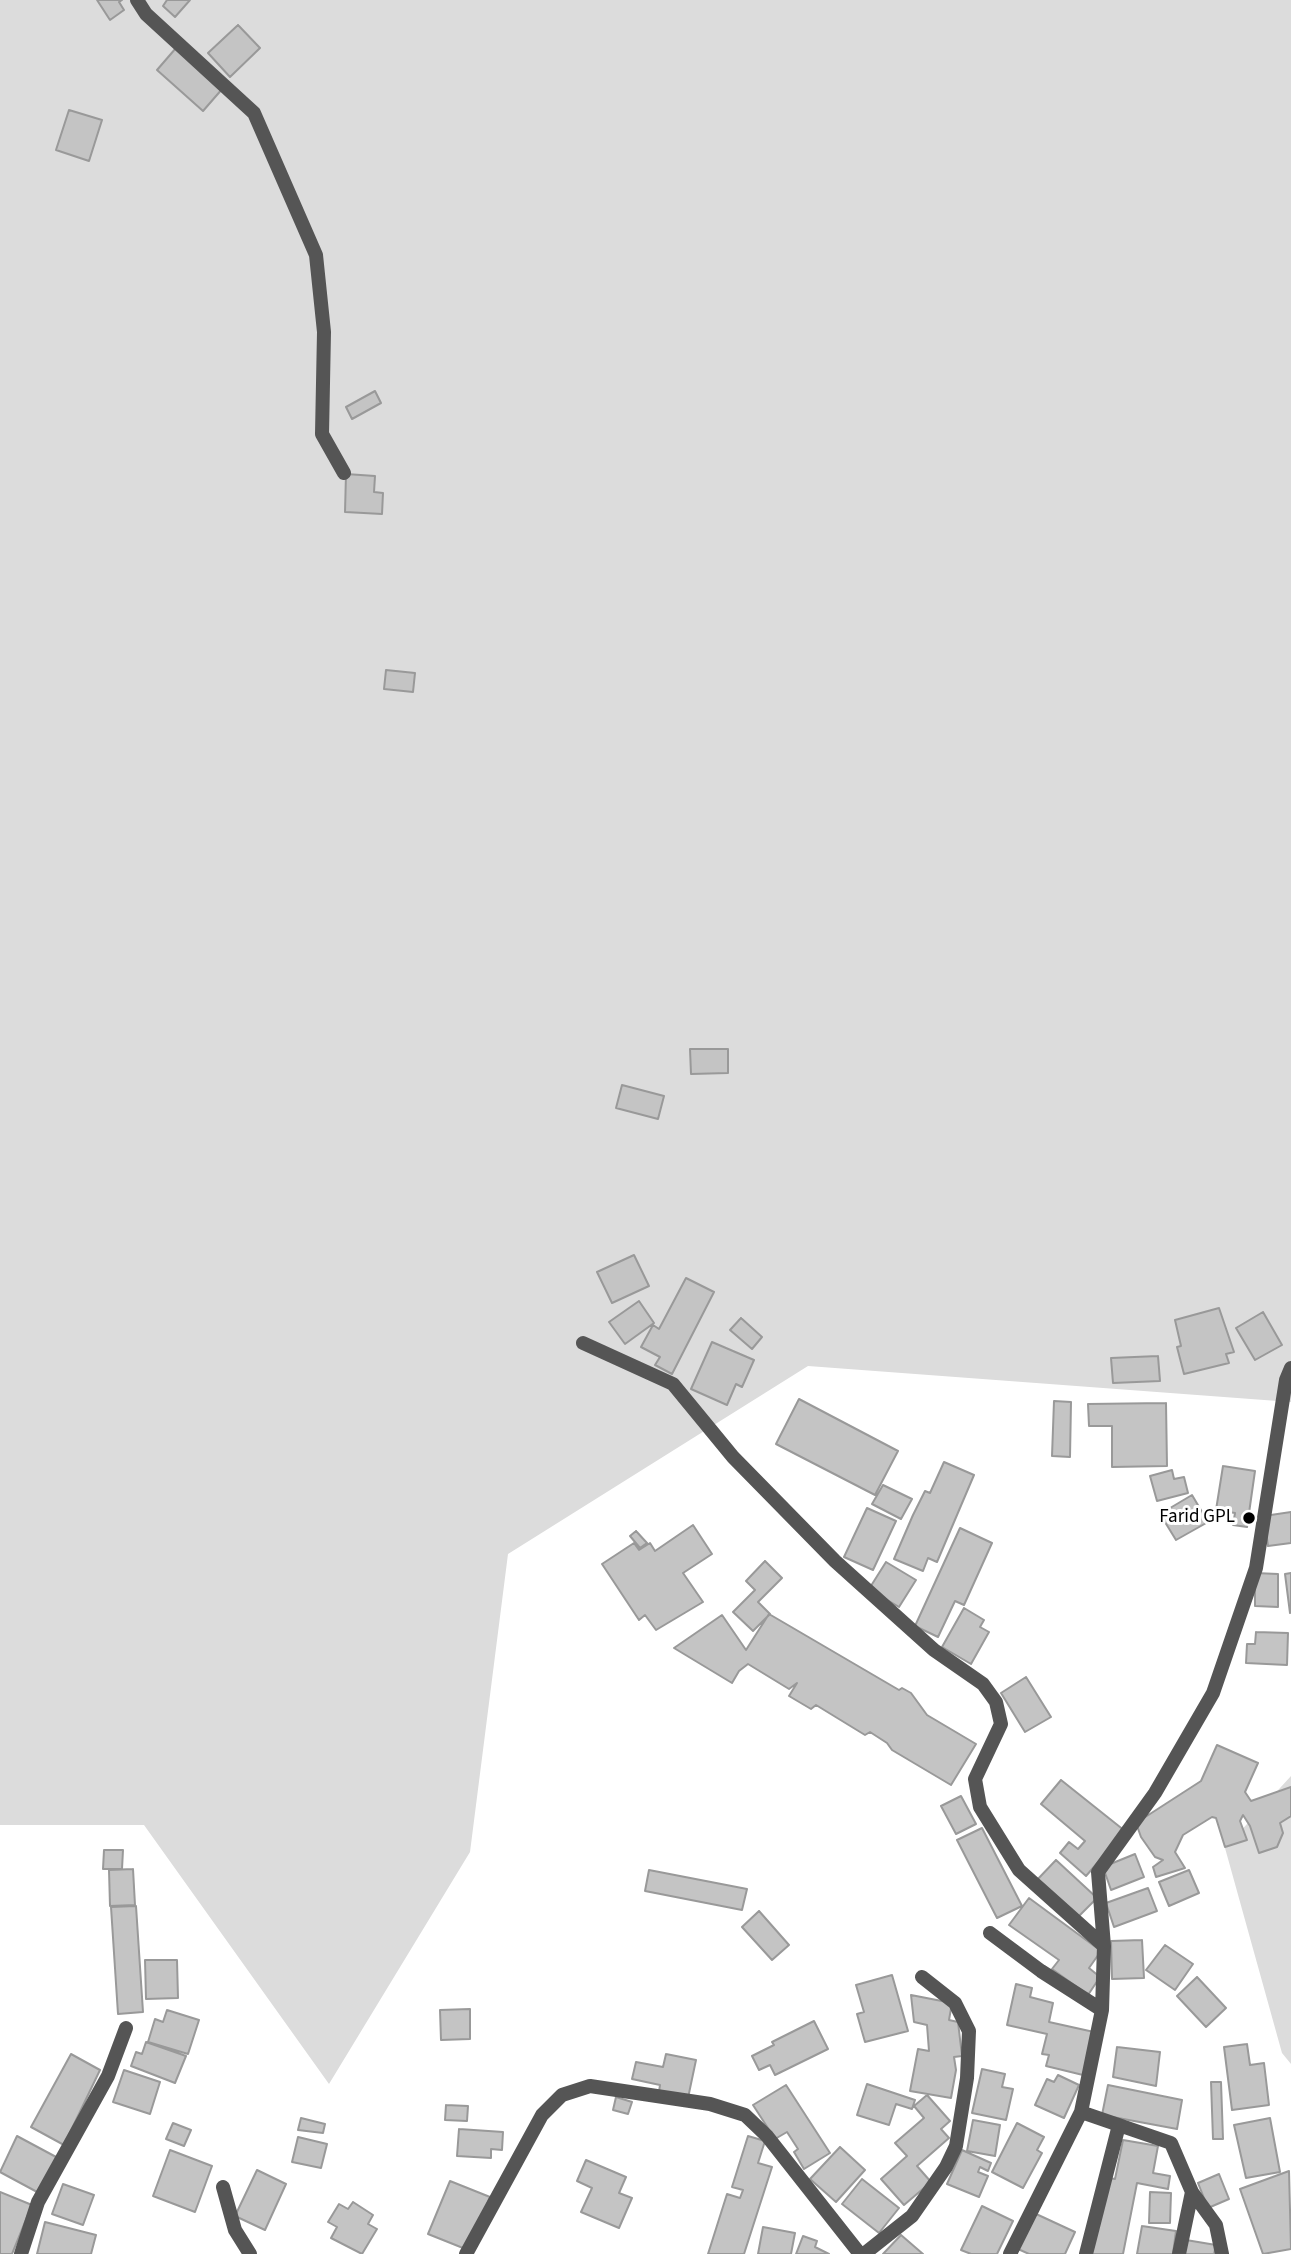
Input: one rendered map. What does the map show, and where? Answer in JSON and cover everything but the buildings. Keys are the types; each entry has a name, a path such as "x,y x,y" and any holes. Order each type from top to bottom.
{"street":[{"path":"137,0 146,14 254,113 316,255 324,332 322,434 344,473"},
{"path":"583,1343 673,1384 733,1457 835,1561 934,1650 983,1684 996,1702 1001,1724 975,1779 980,1807 1019,1870 1104,1946"},
{"path":"1010,2254 1081,2112 1102,2010 1104,1946 1098,1872 1155,1793 1213,1693 1256,1567 1286,1380 1291,1368"},
{"path":"990,1933 1041,1971 1102,2010"},
{"path":"466,2254 542,2115 562,2095 590,2086 710,2104 745,2115 767,2136 862,2254 912,2216 946,2168 956,2146 967,2078 969,2031 955,2003 922,1976"},
{"path":"21,2254 38,2202 108,2077 125,2028"},
{"path":"1081,2112 1171,2143 1192,2192 1216,2225 1222,2254"},
{"path":"1086,2254 1119,2125"},
{"path":"223,2187 235,2230 250,2254"},
{"path":"1179,2254 1192,2192"}],"shaded area":[{"path":"0,0 1291,0 1291,1402 808,1366 508,1554 470,1852 329,2084 144,1825 0,1825"},
{"path":"1291,1776 1291,2064 1282,2053 1225,1848"}],"place":[{"name":"Farid GPL","path":"1249,1518"}]}
